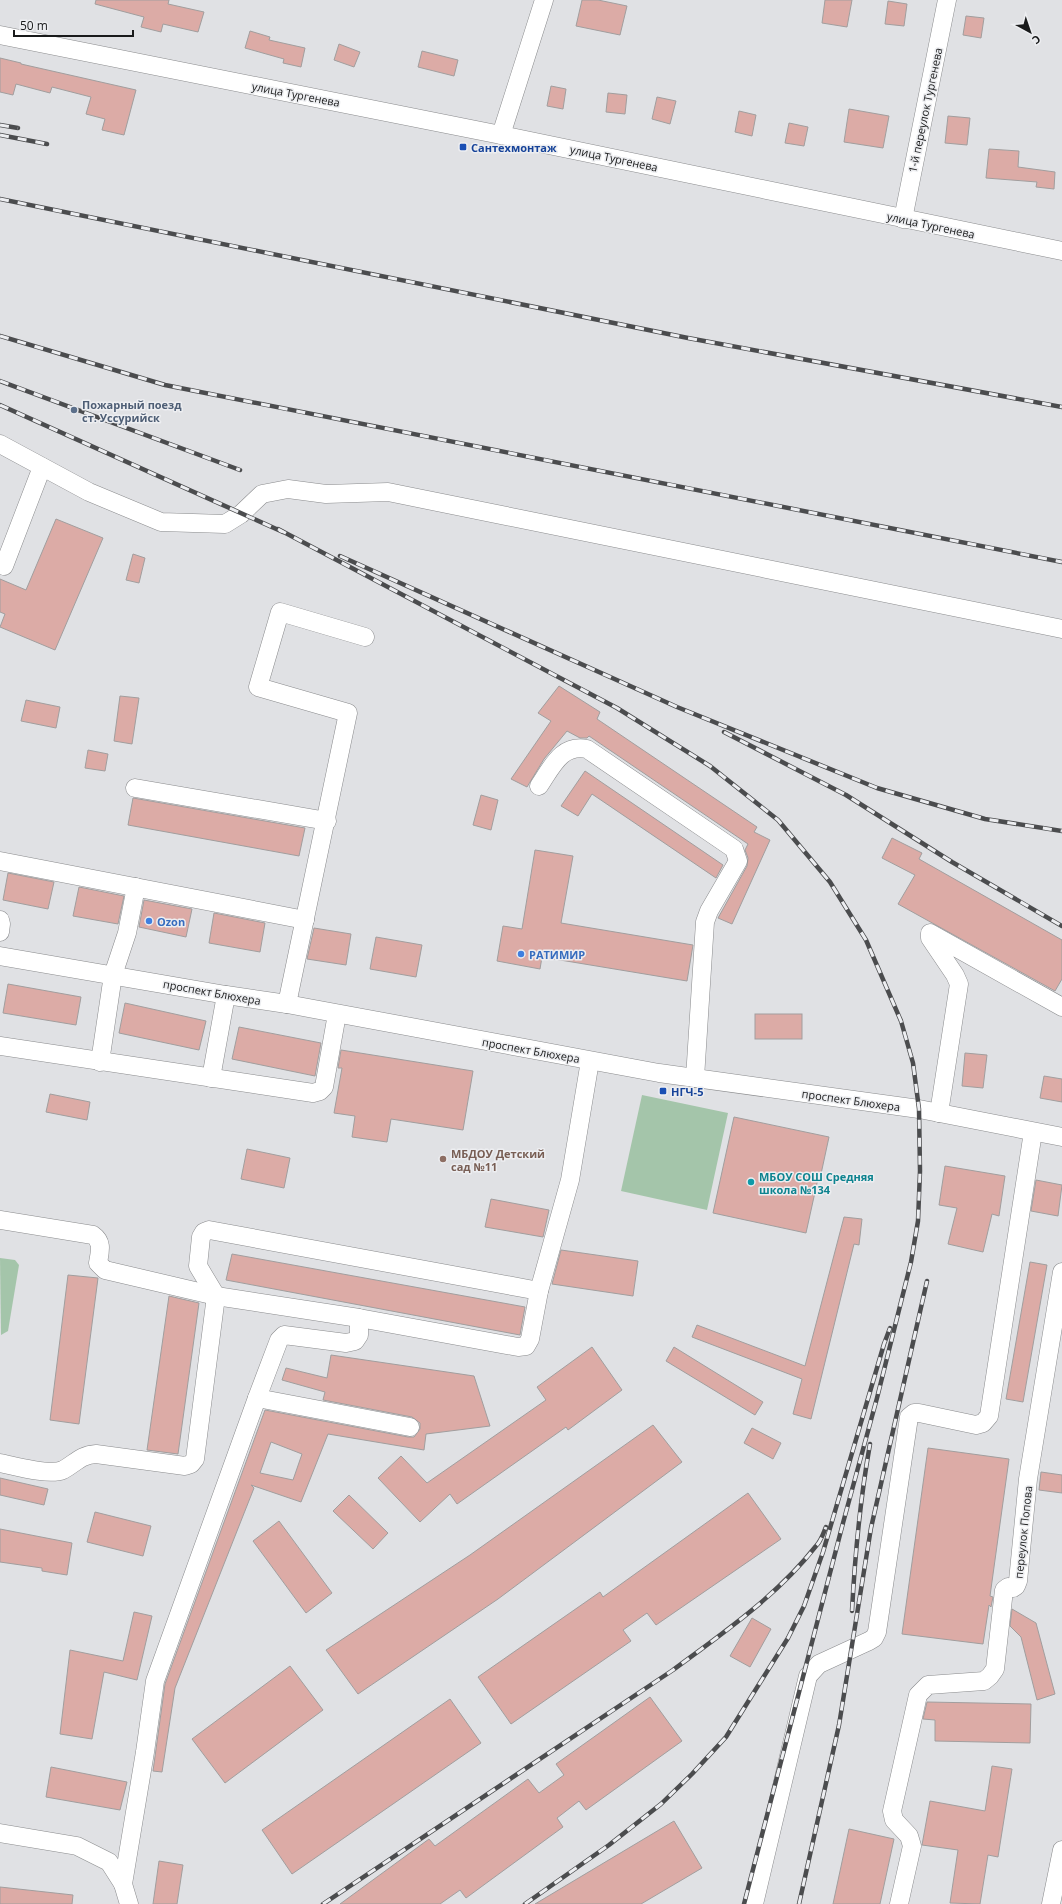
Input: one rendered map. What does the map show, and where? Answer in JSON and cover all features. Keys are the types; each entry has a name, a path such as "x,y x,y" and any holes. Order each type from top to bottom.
{"street":[{"path":"501,135 544,0"},
{"name":"1-й переулок Тургенева","path":"903,219 947,0"},
{"name":"улица Тургенева","path":"0,35 501,135 1062,251"},
{"path":"0,444 89,492 161,522 225,524 241,514 262,494 288,489 326,494 388,492 1062,629"},
{"path":"4,566 42,467"},
{"path":"287,1004 348,713 258,687 280,612 365,636"},
{"path":"539,786 565,752 572,748 587,749 734,849 738,861 709,911 705,922 695,1078"},
{"path":"135,788 326,821"},
{"path":"0,861 305,920"},
{"path":"100,1062 113,975 127,933 136,887"},
{"path":"0,920 2,924 0,932"},
{"path":"939,1113 959,984 955,975 930,938 930,933 1062,1007"},
{"name":"проспект Блюхера","path":"0,956 287,1004 590,1061 695,1078 939,1113 1062,1138"},
{"path":"212,1078 226,995"},
{"path":"0,1046 313,1093 320,1091 324,1087 337,1014"},
{"path":"0,1220 93,1235 98,1238 101,1244 98,1262 105,1270 216,1296 359,1318 518,1347 526,1346 530,1339 539,1291 570,1180 590,1061"},
{"path":"754,1904 808,1676 819,1664 869,1642 874,1638 877,1632 910,1417 914,1413 919,1413 976,1425 982,1423 989,1416 1033,1132"},
{"path":"0,1463 53,1472 62,1470 83,1456 96,1454 185,1466 191,1464 195,1459 216,1296 198,1266 201,1237 204,1232 209,1230 539,1291"},
{"name":"переулок Попова","path":"898,1904 912,1846 908,1836 894,1820 892,1812 918,1695 928,1685 984,1681 990,1676 995,1669 1004,1590 1016,1586 1018,1581 1028,1479 1062,1272"},
{"path":"123,1884 155,1681 279,1340 284,1335 346,1342 355,1341 359,1335 359,1318"},
{"path":"257,1398 410,1427"},
{"path":"0,1833 77,1846 109,1862 123,1884 129,1904"},
{"path":"1051,1904 1062,1850"}],"green space":[{"path":"642,1095 728,1113 707,1210 621,1191"},
{"path":"0,1258 15,1260 19,1265 8,1331 1,1335"}],"building":[{"path":"96,0 169,0 168,4 204,12 198,32 163,24 161,32 141,27 144,17 95,4"},
{"path":"582,0 598,0 627,6 620,35 576,26"},
{"path":"825,0 852,0 847,27 822,23"},
{"path":"888,1 907,4 904,26 885,24"},
{"path":"966,16 984,18 981,38 963,35"},
{"path":"250,31 270,37 269,40 305,48 301,67 283,63 284,59 245,48"},
{"path":"339,44 360,52 354,67 334,60"},
{"path":"422,51 458,60 454,76 418,67"},
{"path":"0,58 136,90 124,135 102,130 105,119 86,114 91,97 52,87 50,93 16,84 13,95 0,92"},
{"path":"551,86 566,89 563,109 547,106"},
{"path":"608,93 627,95 625,114 606,112"},
{"path":"657,97 676,101 670,124 652,119"},
{"path":"849,109 889,116 883,148 844,142"},
{"path":"739,111 756,115 752,136 735,132"},
{"path":"948,116 970,118 967,145 945,143"},
{"path":"789,123 808,127 804,146 785,143"},
{"path":"989,149 1019,151 1018,167 1055,172 1054,189 1036,187 1037,182 986,178"},
{"path":"56,519 103,538 55,650 0,627 5,614 0,612 0,579 26,590"},
{"path":"133,554 145,558 139,583 126,580"},
{"path":"559,686 600,712 597,719 757,827 754,832 770,840 732,924 718,918 747,866 748,858 745,850 748,844 589,736 587,738 580,738 567,731 544,759 527,787 511,779 551,721 538,713"},
{"path":"120,696 139,698 132,744 114,741"},
{"path":"26,700 60,707 56,728 21,721"},
{"path":"88,750 108,754 105,771 85,768"},
{"path":"585,771 723,865 716,878 592,794 578,816 561,806"},
{"path":"481,795 498,800 491,830 473,825"},
{"path":"133,798 305,828 299,856 128,825"},
{"path":"892,838 922,853 919,859 1062,940 1062,979 1055,991 898,904 915,875 882,858"},
{"path":"535,850 573,856 561,923 693,945 687,981 542,957 540,969 497,961 503,926 522,929"},
{"path":"8,873 54,882 48,909 3,900"},
{"path":"79,887 124,896 118,924 73,916"},
{"path":"144,900 192,909 186,937 139,927"},
{"path":"214,913 265,923 260,952 209,943"},
{"path":"314,928 351,934 346,965 307,959"},
{"path":"376,937 422,945 416,977 370,969"},
{"path":"8,984 81,997 76,1025 3,1013"},
{"path":"125,1003 206,1021 199,1050 119,1033"},
{"path":"755,1014 802,1014 802,1039 755,1039"},
{"path":"239,1027 321,1043 315,1076 232,1059"},
{"path":"341,1050 473,1071 463,1130 391,1119 387,1142 352,1137 355,1116 334,1113 342,1068 338,1068"},
{"path":"965,1053 987,1055 983,1088 962,1086"},
{"path":"1044,1076 1062,1079 1062,1102 1040,1098"},
{"path":"50,1094 90,1102 87,1120 46,1112"},
{"name":"МБОУ СОШ Средняя школа №134","path":"734,1117 829,1137 806,1233 713,1213"},
{"path":"247,1149 290,1158 284,1188 241,1179"},
{"path":"945,1166 1005,1176 999,1216 992,1214 983,1252 948,1244 957,1208 939,1205"},
{"path":"1036,1180 1062,1185 1058,1216 1031,1211"},
{"path":"491,1199 549,1210 543,1237 485,1227"},
{"path":"844,1217 862,1219 859,1245 854,1244 811,1419 793,1414 802,1379 692,1337 697,1325 805,1366"},
{"path":"561,1250 638,1261 633,1296 552,1284"},
{"path":"232,1254 525,1307 520,1335 226,1280"},
{"path":"1030,1262 1047,1265 1023,1402 1006,1399"},
{"path":"68,1275 98,1278 79,1424 50,1420"},
{"path":"169,1296 199,1303 178,1454 147,1450"},
{"path":"592,1347 622,1390 568,1430 566,1427 457,1504 450,1494 420,1522 378,1478 401,1456 427,1483 546,1400 537,1387"},
{"path":"674,1347 763,1402 755,1415 666,1361"},
{"path":"331,1355 474,1376 490,1426 426,1434 424,1450 328,1434 301,1502 251,1485 254,1488 175,1688 162,1772 153,1771 165,1684 265,1410 408,1437 414,1437 420,1429 420,1423 412,1417 323,1400 325,1392 282,1380 286,1368 327,1378","holes":["271,1442 302,1454 293,1480 260,1473"]},
{"path":"653,1425 682,1462 498,1599 358,1694 326,1650 470,1555"},
{"path":"752,1428 781,1443 773,1459 744,1443"},
{"path":"928,1448 1009,1459 990,1596 993,1597 991,1607 989,1605 983,1644 902,1634"},
{"path":"1041,1472 1062,1475 1062,1493 1039,1490"},
{"path":"0,1478 48,1489 44,1505 0,1495"},
{"path":"748,1493 781,1539 656,1625 647,1613 623,1630 631,1641 511,1724 478,1677 600,1592 603,1597"},
{"path":"349,1495 388,1533 373,1549 333,1511"},
{"path":"95,1512 151,1526 143,1556 87,1542"},
{"path":"279,1521 332,1593 306,1613 253,1541"},
{"path":"0,1529 72,1543 67,1575 42,1571 42,1568 0,1562"},
{"path":"1012,1609 1036,1623 1055,1694 1037,1700 1021,1637 1010,1626"},
{"path":"134,1612 152,1616 137,1680 104,1672 92,1739 60,1734 70,1650 123,1661"},
{"path":"752,1618 771,1629 750,1667 730,1656"},
{"path":"290,1666 323,1710 225,1783 192,1739"},
{"path":"650,1697 682,1741 586,1810 579,1801 557,1818 563,1827 466,1898 460,1890 440,1904 340,1904 429,1839 435,1846 528,1779 539,1793 564,1775 556,1764"},
{"path":"450,1699 481,1743 292,1874 262,1830"},
{"path":"927,1702 1031,1704 1030,1743 935,1741 935,1720 923,1719"},
{"path":"992,1766 1012,1769 998,1857 988,1855 980,1904 950,1903 958,1850 922,1845 930,1801 985,1811"},
{"path":"51,1767 127,1782 120,1810 46,1797"},
{"path":"674,1821 702,1868 641,1904 535,1904"},
{"path":"849,1829 894,1839 880,1904 833,1904"},
{"path":"159,1861 183,1865 177,1904 153,1904"},
{"path":"0,1887 73,1895 72,1904 0,1904"}],"railway":[{"path":"0,125 18,128"},
{"path":"0,135 47,144"},
{"path":"0,199 688,338 1062,407"},
{"path":"0,336 165,385 1062,562"},
{"path":"0,381 240,470"},
{"path":"0,405 283,532"},
{"path":"278,529 617,708 710,766 778,820 830,882 866,940 901,1021 913,1063 919,1109 920,1171 918,1221 911,1262 877,1398 744,1904"},
{"path":"340,556 677,707 877,788 985,819 1062,831"},
{"path":"724,732 846,795 952,862 1062,926"},
{"path":"799,1904 839,1725 871,1528 927,1281"},
{"path":"525,1904 609,1845 661,1804 692,1774 726,1737 788,1638 804,1606 823,1552 890,1328"},
{"path":"852,1611 858,1527 870,1444"},
{"path":"323,1904 673,1670 711,1642 749,1613 784,1581 818,1544 826,1527"}],"place":[{"name":"Сантехмонтаж","path":"463,147"},
{"name":"Пожарный поезд ст. Уссурийск","path":"74,410"},
{"name":"Ozon","path":"149,921"},
{"name":"РАТИМИР","path":"521,954"},
{"name":"НГЧ-5","path":"663,1091"},
{"name":"МБДОУ Детский сад №11","path":"443,1159"},
{"name":"МБОУ СОШ Средняя школа №134","path":"751,1182"}]}
